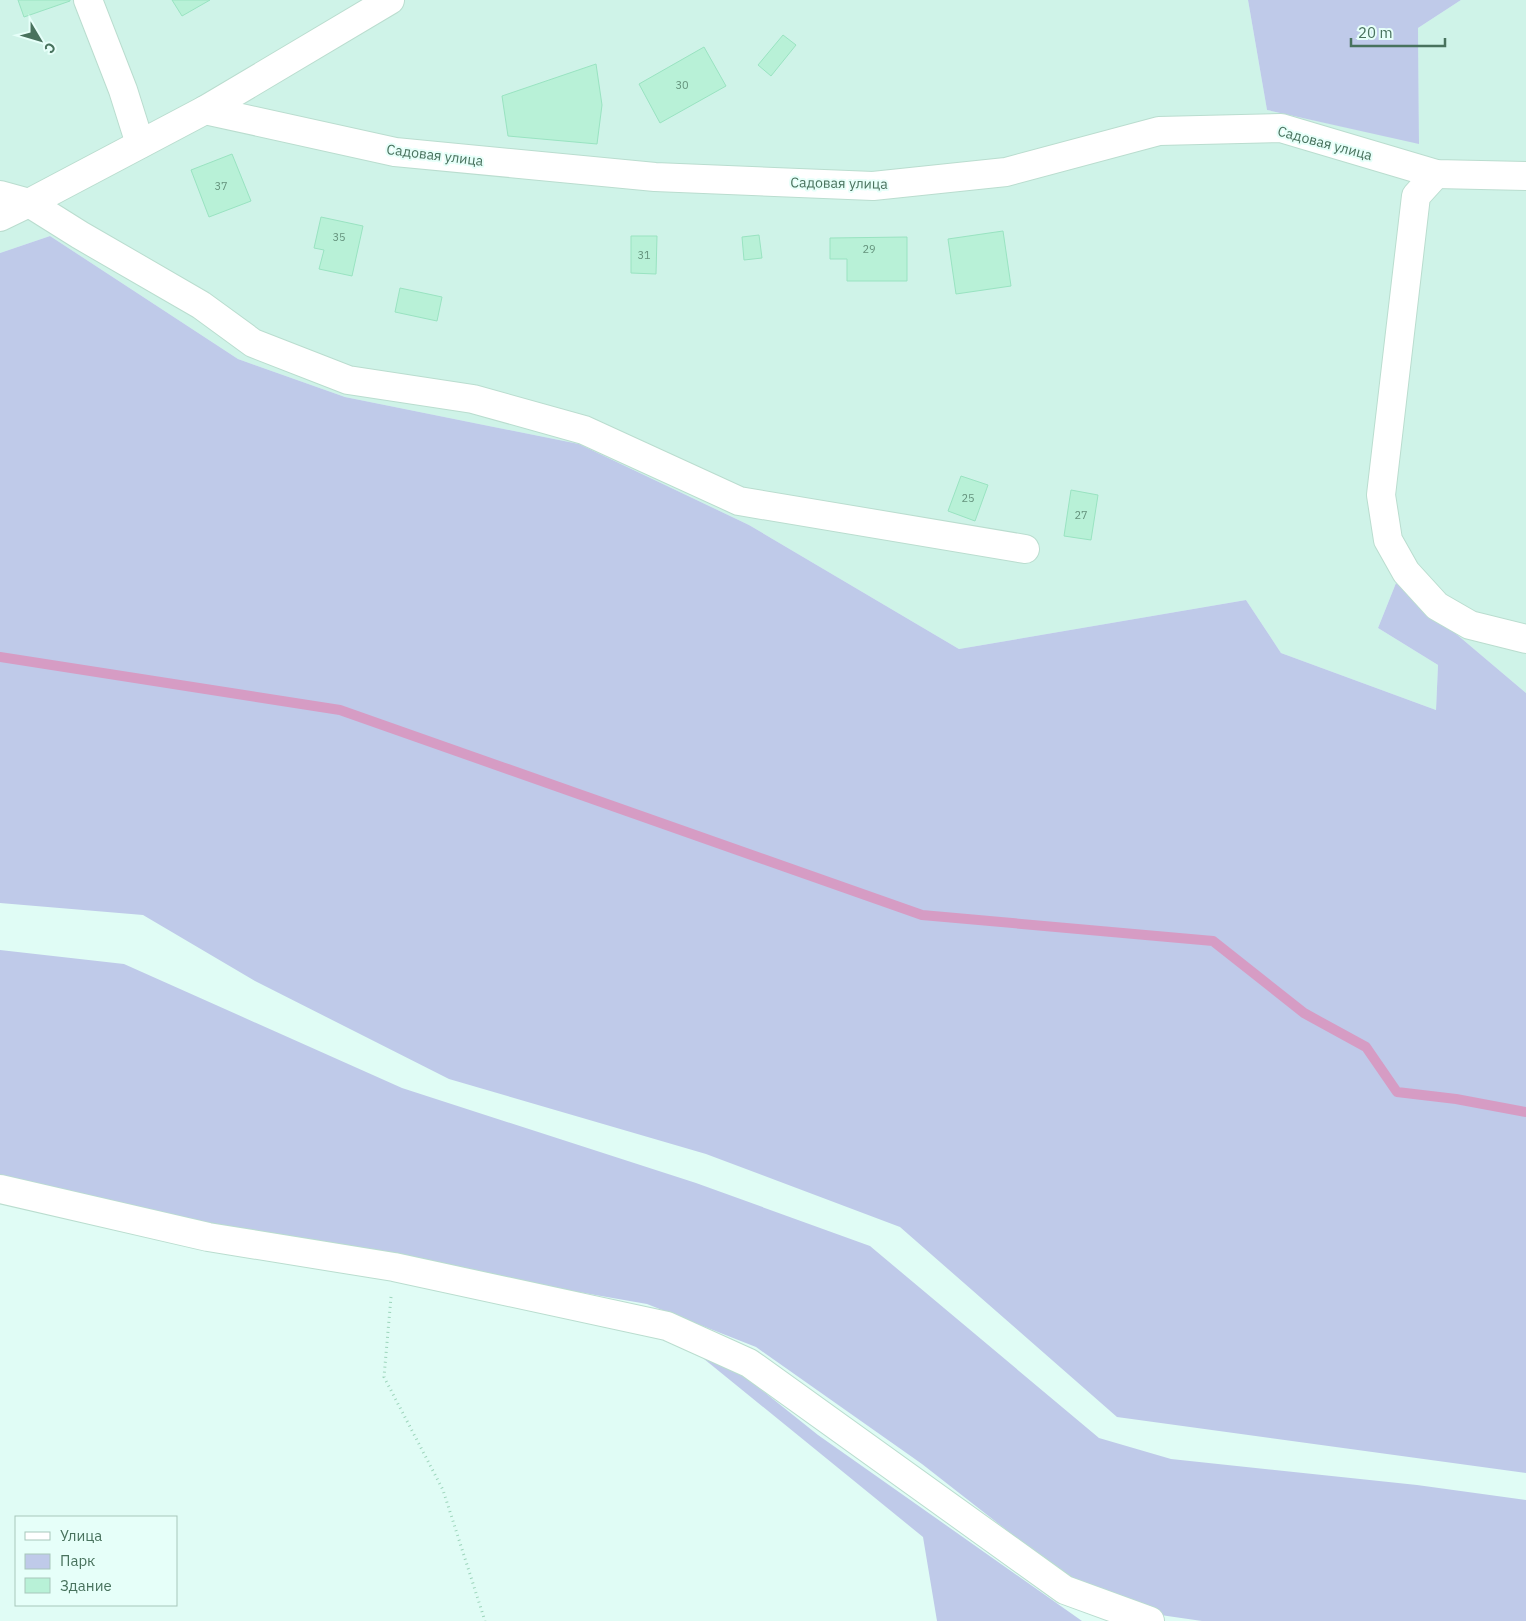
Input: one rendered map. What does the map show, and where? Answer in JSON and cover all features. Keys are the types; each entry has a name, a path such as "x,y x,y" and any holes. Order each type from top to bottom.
{"street":[{"path":"88,0 123,90 140,144"},
{"path":"0,217 205,110 390,0"},
{"name":"Садовая улица","path":"205,110 395,152 656,177 872,186 1006,172 1159,132 1281,128 1436,174 1526,176"},
{"path":"1436,174 1416,196 1381,494 1388,540 1406,572 1437,606 1470,625 1526,639"},
{"path":"0,195 29,203 80,235 201,305 252,342 348,380 473,400 584,430 740,502 1025,549"},
{"path":"0,1189 208,1237 394,1267 667,1326 748,1363 1065,1590 1150,1621"}],"path":[{"path":"394,1267 384,1377 443,1490 485,1621"}],"shaded area":[{"path":"0,0 1248,0 1267,110 1419,143 1418,28 1461,0 1526,0 1526,693 1396,583 1378,628 1438,665 1436,710 1281,653 1246,600 959,649 749,525 579,444 345,397 238,359 50,236 0,253"}],"green space":[{"path":"1248,0 1461,0 1418,28 1419,144 1267,110"},
{"path":"50,236 238,359 345,397 579,444 749,525 959,649 1246,600 1281,653 1436,710 1438,665 1378,628 1396,583 1526,693 1526,1473 1117,1417 900,1227 706,1154 449,1079 255,981 143,915 0,903 0,253"},
{"path":"0,950 124,964 402,1088 696,1183 870,1246 1099,1438 1171,1459 1417,1485 1526,1500 1526,1621 1202,1621 1126,1610 1050,1564 922,1464 756,1347 647,1304 331,1249 0,1179"},
{"path":"693,1350 744,1376 818,1435 1082,1621 937,1621 923,1537"}],"building":[{"path":"18,0 70,0 70,1 24,17"},
{"path":"172,0 210,0 182,16"},
{"path":"783,35 796,45 771,76 758,65"},
{"path":"704,47 726,86 660,123 639,84"},
{"path":"596,64 602,105 597,144 508,136 502,96"},
{"path":"232,154 251,201 209,217 191,170"},
{"path":"321,217 363,226 352,276 319,269 324,250 314,248"},
{"path":"1003,231 1011,286 956,294 948,239"},
{"path":"759,235 762,258 744,260 742,237"},
{"path":"631,236 657,236 656,274 631,273"},
{"path":"907,237 907,281 847,281 847,259 830,259 830,238"},
{"path":"400,288 442,297 437,321 395,312"},
{"path":"961,476 988,485 975,521 948,511"},
{"path":"1071,490 1098,495 1091,540 1064,536"}],"waterway":[{"path":"0,657 340,710 922,915 1213,941 1304,1013 1366,1047 1397,1092 1456,1099 1526,1112"}]}
